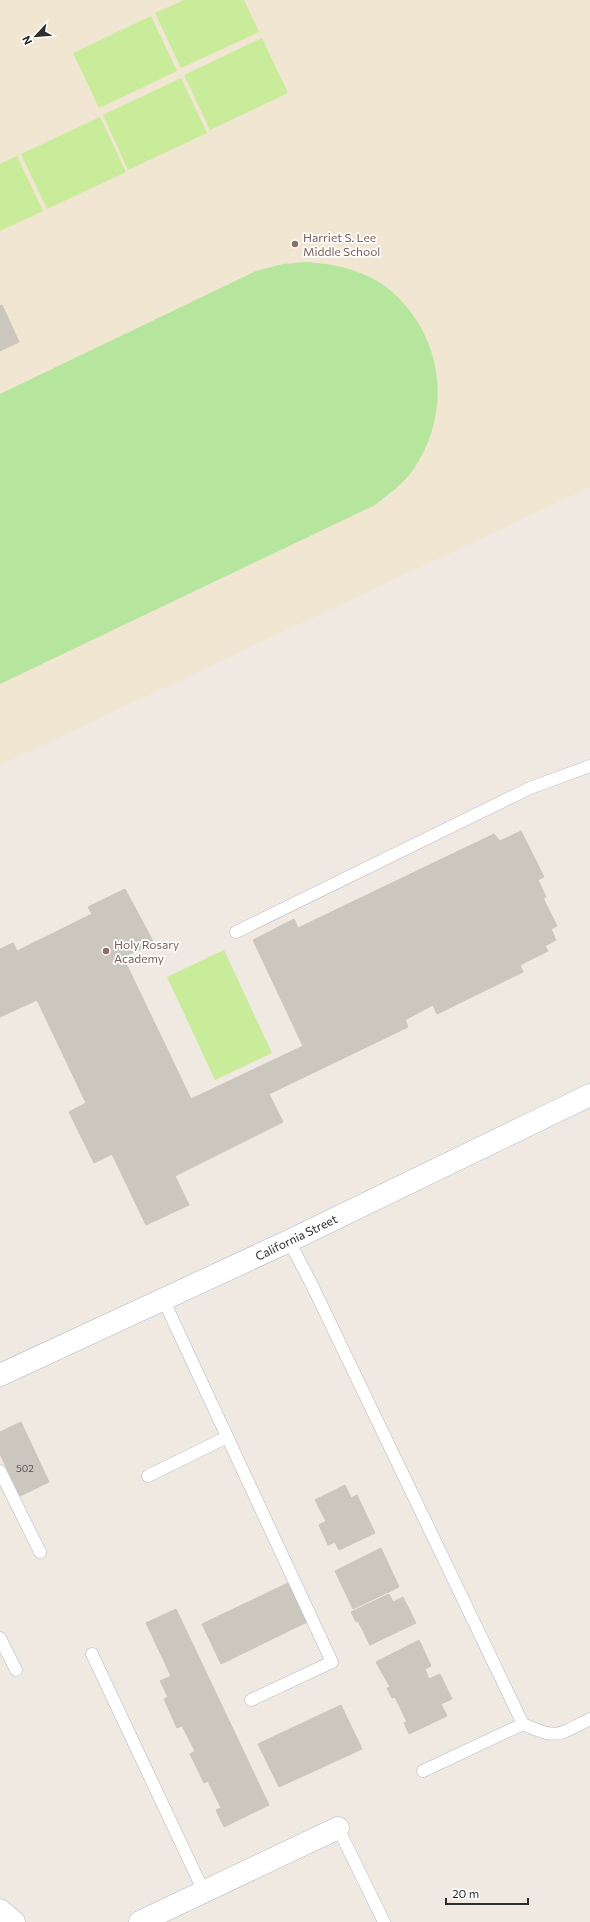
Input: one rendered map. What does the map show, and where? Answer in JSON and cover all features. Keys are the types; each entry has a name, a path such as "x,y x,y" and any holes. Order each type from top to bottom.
{"street":[{"name":"California Street","path":"0,1375 289,1241 590,1095"},
{"path":"140,1922 338,1828"},
{"path":"0,1910 14,1922"}],"lane":[{"path":"236,932 530,788 590,766"},
{"path":"289,1241 312,1283 523,1724 540,1732 558,1735 590,1719"},
{"path":"163,1299 332,1662 251,1700"},
{"path":"148,1476 227,1437"},
{"path":"0,1472 40,1552"},
{"path":"0,1638 16,1670"},
{"path":"92,1654 204,1892"},
{"path":"423,1771 523,1724"},
{"path":"338,1828 384,1922"}],"shaded area":[{"name":"Harriet S. Lee Middle School","path":"0,0 590,0 590,487 0,765"}],"green space":[{"path":"184,0 244,0 259,32 181,68 155,13"},
{"path":"151,16 177,71 99,108 73,53"},
{"path":"262,38 288,93 210,130 184,75"},
{"path":"181,78 207,133 128,170 103,115"},
{"path":"100,117 126,172 47,209 21,154"},
{"path":"17,156 43,211 0,231 0,164"},
{"path":"306,262 344,267 382,284 397,296 410,310 420,326 434,362 438,399 430,435 423,453 413,470 391,493 375,505 0,684 0,394 256,271 283,264"},
{"path":"224,950 272,1053 215,1080 167,977"}],"building":[{"path":"2,305 19,342 0,351 0,306"},
{"path":"521,831 544,877 538,880 546,897 543,898 557,926 551,929 556,940 545,946 548,951 520,965 523,972 437,1014 433,1005 405,1020 408,1027 269,1094 283,1122 175,1176 189,1205 146,1225 112,1154 94,1163 69,1112 86,1103 37,1000 0,1017 0,949 13,943 17,951 92,914 88,907 125,889 154,943 123,957 191,1099 303,1046 253,940 294,919 298,928 494,834 500,841"},
{"path":"21,1422 49,1482 20,1496 0,1454 0,1432"},
{"path":"345,1485 351,1498 357,1495 375,1533 339,1550 335,1542 328,1545 319,1525 326,1521 315,1500"},
{"path":"381,1548 399,1587 353,1609 335,1571"},
{"path":"288,1583 307,1622 221,1664 202,1624"},
{"path":"389,1594 393,1602 403,1597 416,1623 370,1645 358,1621 356,1622 351,1612"},
{"path":"176,1609 269,1805 224,1827 216,1810 221,1808 208,1781 204,1783 190,1754 195,1751 182,1726 177,1728 164,1699 168,1697 160,1681 171,1676 146,1623"},
{"path":"419,1640 431,1666 425,1669 429,1679 440,1674 452,1699 441,1704 447,1716 409,1734 404,1723 407,1722 395,1697 392,1698 387,1688 390,1687 376,1662"},
{"path":"341,1705 362,1749 279,1787 258,1744"}],"place":[{"name":"Harriet S. Lee Middle School","path":"295,244"},
{"name":"Holy Rosary Academy","path":"106,951"}]}
